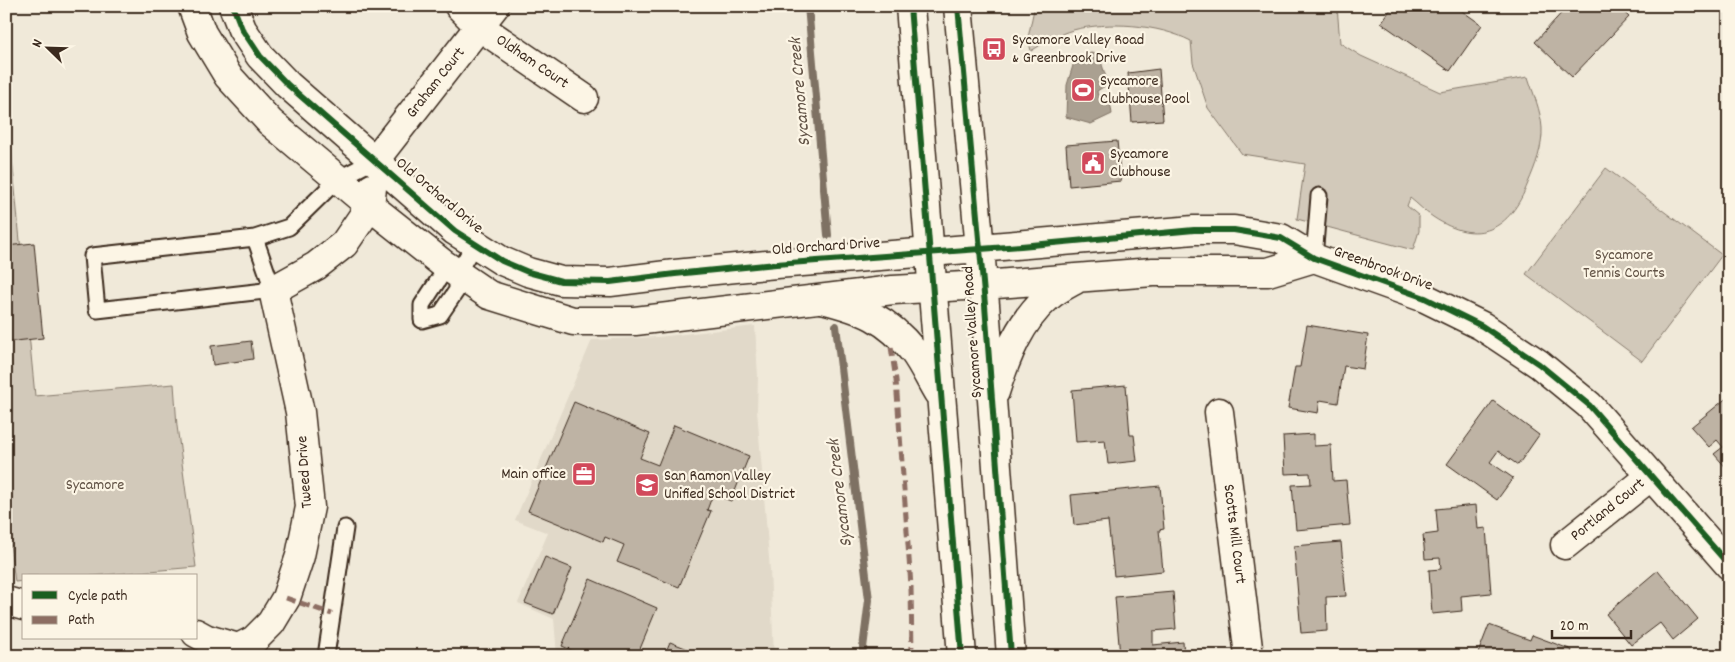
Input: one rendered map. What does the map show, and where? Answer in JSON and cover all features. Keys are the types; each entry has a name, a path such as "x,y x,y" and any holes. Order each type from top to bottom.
{"street":[{"path":"192,6 202,33 228,76 270,122 370,206 458,274 489,295 572,321 635,321 893,290 983,285"},
{"name":"Old Orchard Drive","path":"233,6 242,29 260,56 288,85 455,231 502,262 561,281 610,282 776,264 930,252"},
{"name":"Oldham Court","path":"459,6 488,17 584,98"},
{"path":"910,6 962,656"},
{"name":"Sycamore Valley Road","path":"958,6 983,285 1011,656"},
{"name":"Graham Court","path":"375,160 488,17"},
{"path":"273,290 316,266 344,244 370,206 375,160"},
{"name":"Greenbrook Drive","path":"930,252 1194,230 1234,230 1281,238 1314,258 1425,298 1482,326 1539,364 1588,405 1729,565"},
{"name":"Greenbrook Drive","path":"983,285 1153,272 1268,272 1314,258"},
{"path":"992,403 1003,367 1021,330 1034,310 1050,295 1080,277"},
{"name":"Tweed Drive","path":"198,634 207,639 238,648 254,640 271,622 286,598 300,556 310,507 300,412 273,290"},
{"path":"822,299 866,312 884,322 915,353 941,398"},
{"name":"Scotts Mill Court","path":"1219,412 1249,656"},
{"name":"Portland Court","path":"1565,545 1651,476"},
{"path":"6,601 22,605"}],"lane":[{"name":"Old Orchard Drive","path":"273,290 97,310 92,256 255,238 290,227 338,179 375,160"},
{"path":"1314,258 1319,196"},
{"name":"Tweed Drive","path":"255,238 273,290"},
{"path":"458,274 474,244"},
{"path":"326,656 345,528"}],"shaded area":[{"name":"Sycamore Clubhouse Pool","path":"1091,53 1099,55 1108,84 1097,91 1098,97 1110,101 1112,114 1091,124 1066,117 1067,85 1075,59"},
{"name":"San Ramon Valley Unified School District","path":"755,326 758,377 757,410 770,570 774,656 557,656 554,619 518,603 548,533 515,520 592,340 658,337"}],"green space":[{"path":"1036,6 1337,6 1340,43 1361,56 1440,92 1528,77 1541,122 1542,135 1538,156 1521,199 1502,222 1491,229 1478,232 1464,231 1449,226 1430,215 1410,198 1407,206 1419,216 1419,231 1413,250 1297,219 1305,164 1242,154 1208,108 1193,63 1191,41 1164,31 1117,25 1073,30 1051,39 1031,51 1028,38"},
{"name":"Sycamore","path":"6,96 35,396 174,384 177,426 196,567 115,574 22,574 22,581 15,582 6,514"},
{"name":"Sycamore Tennis Courts","path":"1606,168 1722,255 1642,361 1526,274"}],"building":[{"path":"1393,6 1455,6 1482,25 1450,71 1381,23"},
{"path":"1564,6 1617,6 1629,17 1572,77 1535,42 1566,8"},
{"path":"1159,69 1163,120 1132,122 1128,73"},
{"name":"Sycamore Clubhouse","path":"1117,141 1121,181 1069,186 1066,145"},
{"path":"34,243 43,338 6,342 6,246"},
{"path":"1307,325 1368,335 1363,369 1344,366 1338,403 1320,400 1318,413 1288,408 1295,367 1300,367"},
{"path":"251,341 253,359 213,365 211,346"},
{"path":"1126,385 1130,435 1134,435 1137,461 1108,464 1105,440 1076,442 1072,390"},
{"path":"1729,396 1729,471 1714,454 1723,447 1717,440 1709,447 1691,427"},
{"path":"1493,401 1539,435 1518,465 1498,451 1490,462 1513,478 1497,500 1447,464"},
{"path":"574,402 650,434 640,458 658,465 674,425 749,456 731,501 713,494 707,510 711,511 679,587 617,562 624,545 605,537 603,542 528,511"},
{"path":"1314,434 1314,446 1331,445 1333,481 1346,480 1350,525 1296,530 1292,485 1311,484 1310,473 1285,474 1283,436"},
{"path":"1160,486 1164,529 1159,530 1163,571 1114,576 1108,521 1074,525 1071,495"},
{"path":"1476,505 1478,529 1486,528 1491,593 1461,596 1462,611 1432,614 1429,570 1441,569 1440,558 1425,559 1423,535 1438,533 1436,509"},
{"path":"1341,542 1346,596 1326,597 1327,631 1301,633 1294,546"},
{"path":"545,557 572,568 553,614 525,603"},
{"path":"1658,570 1698,619 1673,640 1660,623 1631,645 1606,614"},
{"path":"590,579 657,608 637,656 585,656 562,646"},
{"path":"1173,592 1176,629 1153,631 1153,645 1183,642 1184,656 1120,656 1115,597"},
{"path":"1489,625 1530,640 1532,635 1572,650 1570,656 1477,656"},
{"path":"670,642 706,656 664,656"}],"waterway":[{"name":"Sycamore Creek","path":"808,6 828,235"},
{"name":"Sycamore Creek","path":"836,326 869,600 862,656"}],"marked path":[{"path":"891,347 896,380 911,586 912,656"},
{"path":"286,598 332,614"}],"cycle path":[{"path":"233,6 242,29 260,56 288,85 455,231 502,261 528,272 561,281 610,282 776,264 1021,246 1194,230 1234,230 1281,238 1314,258 1425,298 1482,326 1539,364 1589,405 1729,565"},
{"path":"910,6 962,656"},
{"path":"958,6 985,305 1011,656"}],"place":[{"name":"Sycamore Valley Road & Greenbrook Drive","path":"994,49"},
{"name":"Sycamore Clubhouse Pool","path":"1083,90"},
{"name":"Sycamore Clubhouse","path":"1093,163"},
{"name":"Main office","path":"584,474"},
{"name":"San Ramon Valley Unified School District","path":"647,485"}]}
